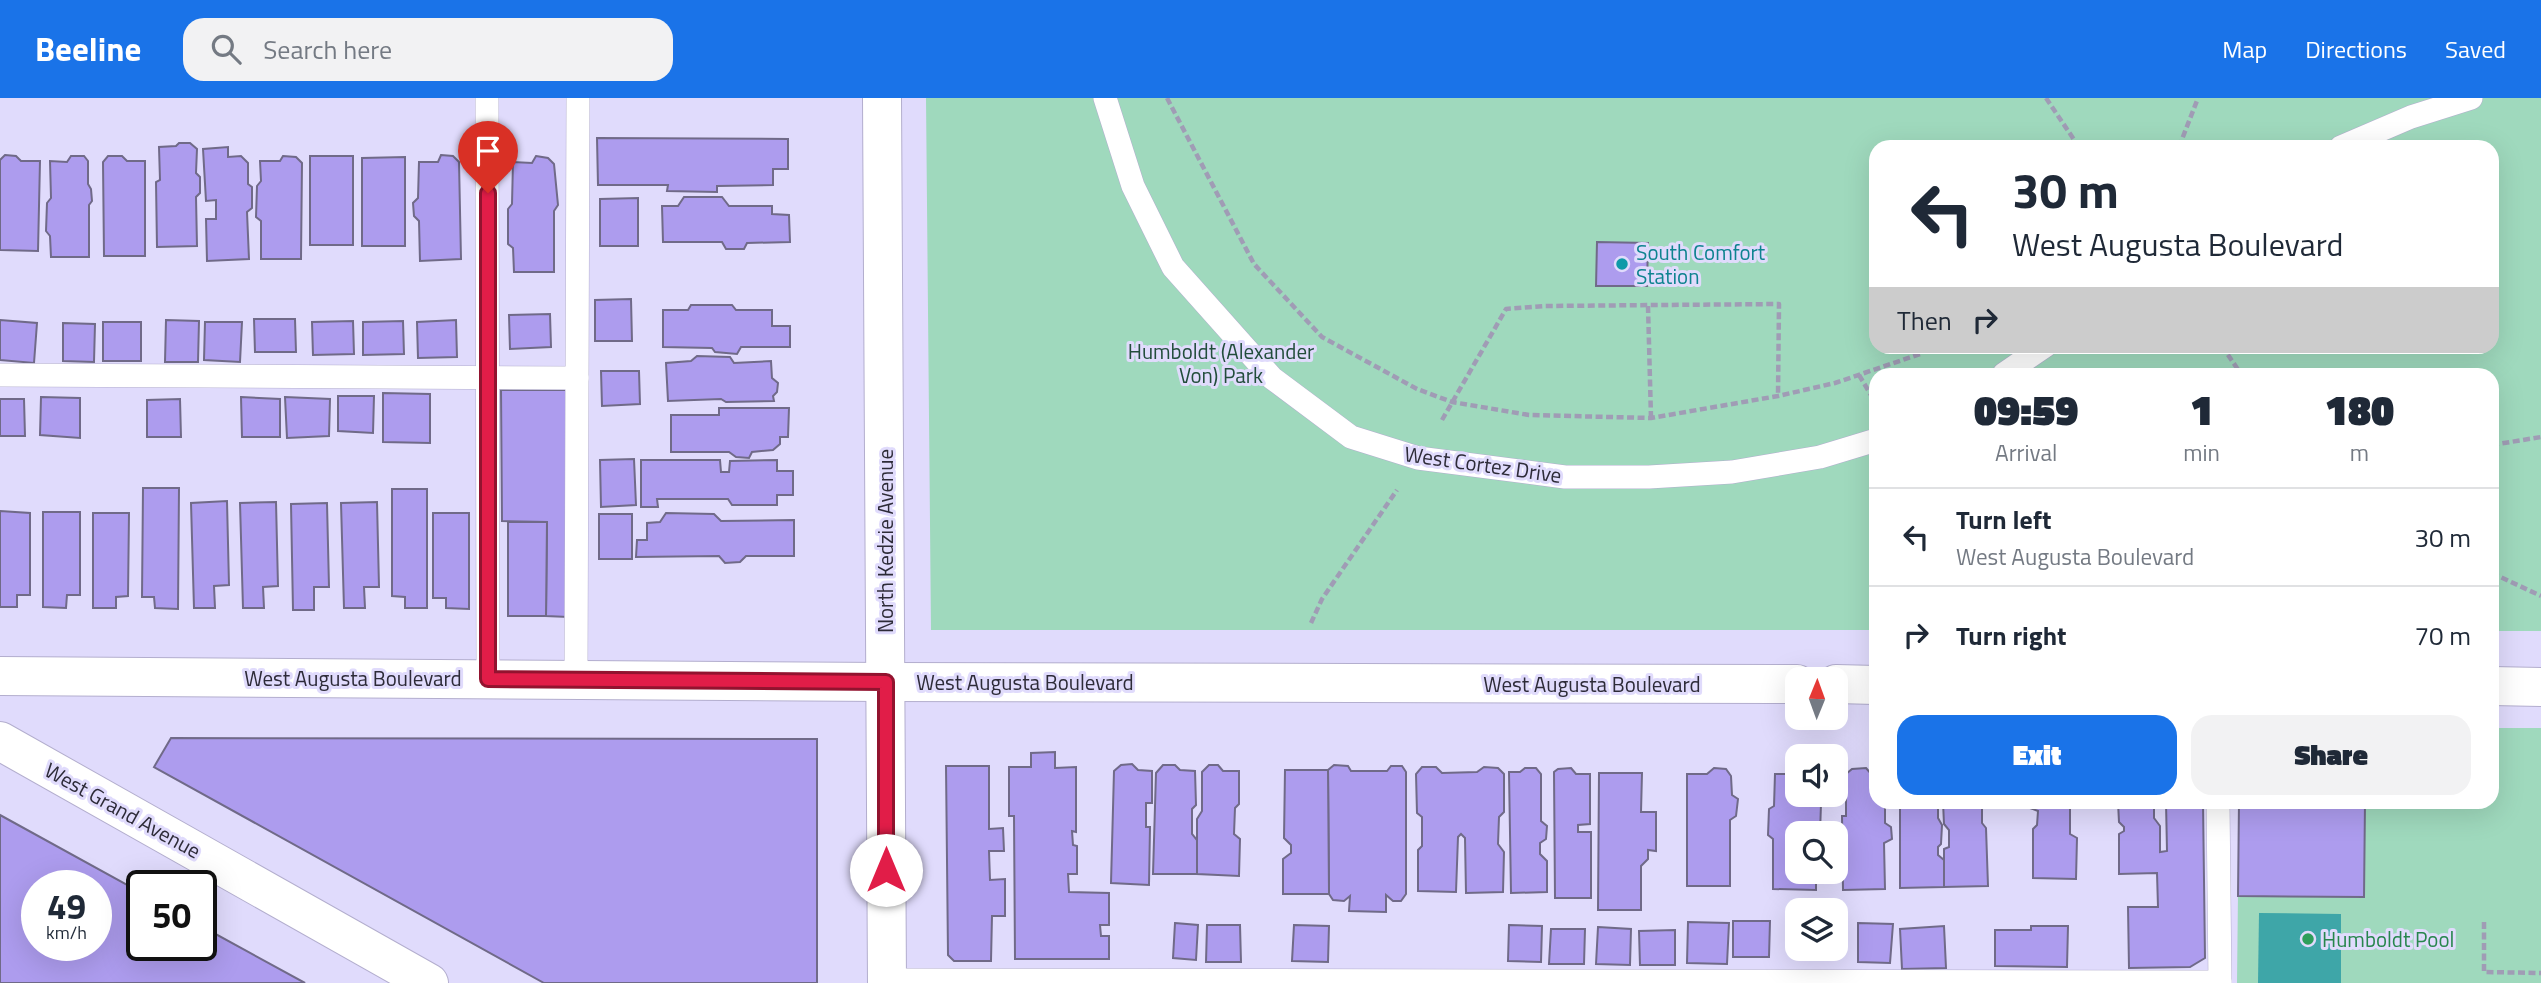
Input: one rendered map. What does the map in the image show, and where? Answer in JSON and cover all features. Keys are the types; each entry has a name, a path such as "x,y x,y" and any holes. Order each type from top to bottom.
{"street":[{"name":"North Kedzie Avenue","path":"882,98 887,982"},
{"name":"West Augusta Boulevard","path":"0,676 1785,684"},
{"path":"1848,684 1869,685"},
{"path":"2499,687 2541,687"},
{"name":"West Grand Avenue","path":"0,741 429,983"}],"lane":[{"path":"487,98 488,679"},
{"path":"576,679 578,98"},
{"name":"West Cortez Drive","path":"1105,98 1133,186 1173,267 1272,379 1350,437 1418,458 1565,477 1649,477 1732,472 1820,457 1869,442"},
{"path":"2357,140 2411,117 2471,98"},
{"path":"2013,368 2033,354"},
{"path":"0,375 577,378"},
{"path":"887,982 2220,983 2218,809"}],"path":[{"path":"1167,98 1254,264 1322,337 1417,389 1452,402 1529,415 1651,418 1778,396 1869,371"},
{"path":"2046,98 2074,140"},
{"path":"2182,140 2197,98"},
{"path":"1442,420 1506,309 1544,306 1779,304 1778,396"},
{"path":"1648,306 1651,418"},
{"path":"1879,368 1920,354"},
{"path":"1858,375 1869,392"},
{"path":"2499,443 2541,437"},
{"path":"1311,623 1322,599 1397,490"},
{"path":"2499,576 2541,596"},
{"path":"2484,922 2484,972 2541,973"}],"green space":[{"name":"Humboldt (Alexander Von) Park","path":"926,98 2541,98 2541,631 2499,631 2499,368 1869,368 1869,630 931,630"},
{"path":"2499,728 2541,728 2541,983 2237,983 2239,809 2499,809"}],"shaded area":[{"path":"2259,913 2341,914 2341,983 2258,983"}],"building":[{"path":"597,138 788,139 788,169 773,169 773,185 717,186 717,192 667,191 668,185 598,185"},
{"path":"179,143 190,143 197,149 196,173 200,177 200,193 196,197 197,246 157,247 156,182 160,180 159,147 176,146"},
{"path":"228,147 228,157 241,156 248,163 248,184 252,187 252,208 247,212 249,259 207,261 206,219 216,219 216,200 206,201 203,149"},
{"path":"5,155 16,156 21,161 40,161 38,251 0,250 0,160"},
{"path":"441,155 453,156 459,162 461,259 420,261 419,221 414,216 413,203 418,198 419,162 438,162"},
{"path":"71,156 84,156 88,161 88,184 92,201 89,205 89,257 51,257 50,236 46,231 47,203 51,198 50,161 67,162"},
{"path":"108,156 122,156 127,161 145,161 145,256 104,256 103,162"},
{"path":"283,156 296,157 302,163 301,259 261,259 261,221 256,217 257,186 261,181 260,161 280,161"},
{"path":"310,156 353,156 353,245 310,245"},
{"path":"536,156 548,158 554,164 558,205 554,211 554,272 514,272 513,248 508,244 508,209 512,204 513,162 532,163"},
{"path":"405,157 405,246 362,246 362,158"},
{"path":"684,197 722,197 729,206 772,206 772,214 789,215 790,242 747,243 744,249 726,249 722,242 663,242 662,206 678,206"},
{"path":"638,198 638,246 600,246 600,199"},
{"name":"South Comfort Station","path":"1597,242 1648,243 1647,286 1596,286"},
{"path":"631,299 632,341 595,341 595,300"},
{"path":"691,305 732,305 736,310 772,310 772,326 790,326 790,347 741,347 737,354 715,352 712,348 663,347 663,310 688,310"},
{"path":"550,314 551,347 510,349 509,315"},
{"path":"254,319 295,319 296,352 255,352"},
{"path":"0,320 37,323 34,363 0,360"},
{"path":"166,320 199,321 198,362 165,362"},
{"path":"456,320 457,357 418,358 417,322"},
{"path":"353,321 354,354 313,355 312,322"},
{"path":"403,321 404,354 363,355 363,322"},
{"path":"103,322 141,322 141,361 103,361"},
{"path":"205,322 242,322 240,362 204,360"},
{"path":"63,323 95,324 94,362 63,361"},
{"path":"697,356 730,357 734,363 771,361 772,378 778,383 774,401 668,401 666,363 691,361"},
{"path":"601,371 639,371 640,404 602,406"},
{"path":"501,390 568,390 568,617 546,616 547,522 502,521"},
{"path":"383,393 430,394 430,443 383,442"},
{"path":"338,396 374,396 373,433 338,431"},
{"path":"41,397 80,398 80,438 40,435"},
{"path":"241,397 280,399 280,437 242,437"},
{"path":"285,397 330,399 329,436 287,438"},
{"path":"0,399 24,399 25,436 0,436"},
{"path":"180,399 181,437 147,437 147,400"},
{"path":"719,408 789,408 788,437 780,437 780,444 773,450 752,452 749,458 736,457 729,452 671,452 671,415 719,415"},
{"path":"634,459 636,505 601,507 600,460"},
{"path":"641,460 720,460 721,472 729,472 730,461 777,460 777,471 793,471 793,495 777,495 777,505 732,505 728,499 657,499 658,507 641,507"},
{"path":"143,488 179,488 178,609 155,608 154,597 142,597"},
{"path":"392,489 427,489 427,608 405,608 405,597 392,596"},
{"path":"227,501 229,585 214,586 215,608 194,608 191,503"},
{"path":"276,502 278,586 263,587 264,608 243,608 240,503"},
{"path":"377,502 379,587 364,587 365,608 344,608 341,503"},
{"path":"327,503 329,587 314,587 314,610 293,610 291,504"},
{"path":"0,511 30,513 30,595 17,595 17,607 0,607"},
{"path":"43,512 80,512 80,595 67,595 66,608 43,607"},
{"path":"93,513 129,513 128,596 116,597 116,608 93,608"},
{"path":"433,513 469,513 469,609 446,608 446,598 433,598"},
{"path":"666,513 714,514 721,521 794,520 794,556 746,556 740,562 725,563 719,556 636,557 637,540 647,540 647,523 660,522"},
{"path":"599,514 632,514 632,559 599,559"},
{"path":"508,522 547,522 546,616 508,616"},
{"path":"171,738 817,739 817,983 544,983 154,767"},
{"path":"1055,752 1055,768 1076,767 1076,832 1072,831 1073,845 1077,846 1077,874 1068,874 1069,892 1109,893 1109,925 1100,925 1101,936 1109,936 1109,959 1015,959 1014,816 1009,816 1009,767 1031,767 1031,753"},
{"path":"1132,764 1138,770 1152,771 1152,803 1146,803 1146,827 1150,827 1149,885 1111,883 1114,771 1121,765"},
{"path":"1163,765 1175,765 1180,770 1195,771 1196,805 1192,809 1192,834 1197,840 1197,874 1153,874 1156,773"},
{"path":"1209,765 1218,765 1223,771 1239,771 1239,804 1235,808 1234,834 1240,839 1239,876 1197,874 1197,819 1202,811 1202,772"},
{"path":"1334,765 1348,766 1351,771 1387,771 1391,766 1402,766 1406,772 1406,894 1401,901 1393,901 1386,895 1386,912 1349,911 1350,896 1344,901 1333,900 1329,894 1328,770"},
{"path":"946,766 989,766 989,829 1003,828 1004,851 989,851 990,880 1005,879 1005,916 992,916 991,961 954,961 948,955"},
{"path":"1422,767 1436,767 1442,773 1477,772 1484,767 1498,768 1504,774 1504,812 1499,817 1498,844 1504,852 1503,892 1466,893 1465,838 1461,834 1458,837 1456,892 1418,891 1418,850 1422,846 1422,817 1417,813 1416,774"},
{"path":"1525,768 1536,768 1541,774 1541,821 1547,826 1546,839 1540,843 1540,854 1547,861 1547,892 1511,893 1509,772 1520,772"},
{"path":"1571,768 1576,774 1590,774 1590,824 1578,825 1578,832 1591,832 1591,898 1555,898 1554,772"},
{"path":"1714,768 1726,769 1731,776 1732,795 1738,799 1736,816 1730,820 1730,886 1687,886 1687,774 1707,774"},
{"path":"1866,768 1869,771 1869,809 1885,809 1885,823 1891,827 1892,839 1884,843 1885,889 1843,890 1843,884 1848,884 1848,821 1842,821 1842,816 1846,816 1848,807 1848,772 1852,769"},
{"path":"1285,770 1328,770 1329,894 1283,894 1283,859 1291,853 1291,845 1284,838"},
{"path":"1599,773 1642,773 1641,812 1656,812 1656,851 1648,850 1648,859 1641,866 1641,910 1598,910"},
{"path":"1775,774 1785,774 1785,807 1821,807 1820,821 1785,821 1785,884 1816,884 1816,890 1773,889 1773,839 1768,835 1769,809 1774,806"},
{"path":"1900,809 1938,809 1938,818 1942,825 1938,855 1944,860 1944,887 1900,888"},
{"path":"1943,809 1982,809 1982,823 1986,828 1988,886 1944,887 1944,849 1949,847 1949,830 1944,824"},
{"path":"2033,809 2070,809 2070,834 2077,838 2076,879 2033,878 2033,829 2037,825 2038,811"},
{"path":"2118,809 2154,809 2154,818 2160,826 2160,852 2167,851 2166,809 2203,809 2205,958 2190,967 2129,968 2128,907 2158,907 2157,873 2119,874 2119,834 2124,831 2124,827 2119,822"},
{"name":"Humboldt Pool","path":"2239,809 2365,809 2364,897 2238,896"},
{"path":"0,815 100,870 21,870 21,961 112,961 112,877 126,884 126,961 217,961 217,935 305,983 0,983"},
{"path":"1733,921 1770,921 1769,957 1733,957"},
{"path":"1688,922 1729,923 1727,964 1687,963"},
{"path":"1175,923 1198,925 1196,960 1173,958"},
{"path":"1858,923 1893,924 1890,963 1858,962"},
{"path":"1207,925 1240,925 1241,962 1206,962"},
{"path":"1294,925 1329,926 1328,962 1292,961"},
{"path":"1509,925 1542,926 1541,962 1508,961"},
{"path":"1944,926 1946,968 1902,969 1900,929"},
{"path":"2031,926 2068,926 2067,967 1995,966 1995,930 2031,930"},
{"path":"1598,927 1631,929 1630,965 1596,964"},
{"path":"1551,929 1585,929 1584,964 1549,964"},
{"path":"1675,930 1675,965 1640,965 1639,931"}],"place":[{"name":"South Comfort Station","path":"1622,264"},
{"name":"Humboldt Pool","path":"2308,939"}],"route":[{"path":"488,193 488,679 886,682 886,870"}]}
